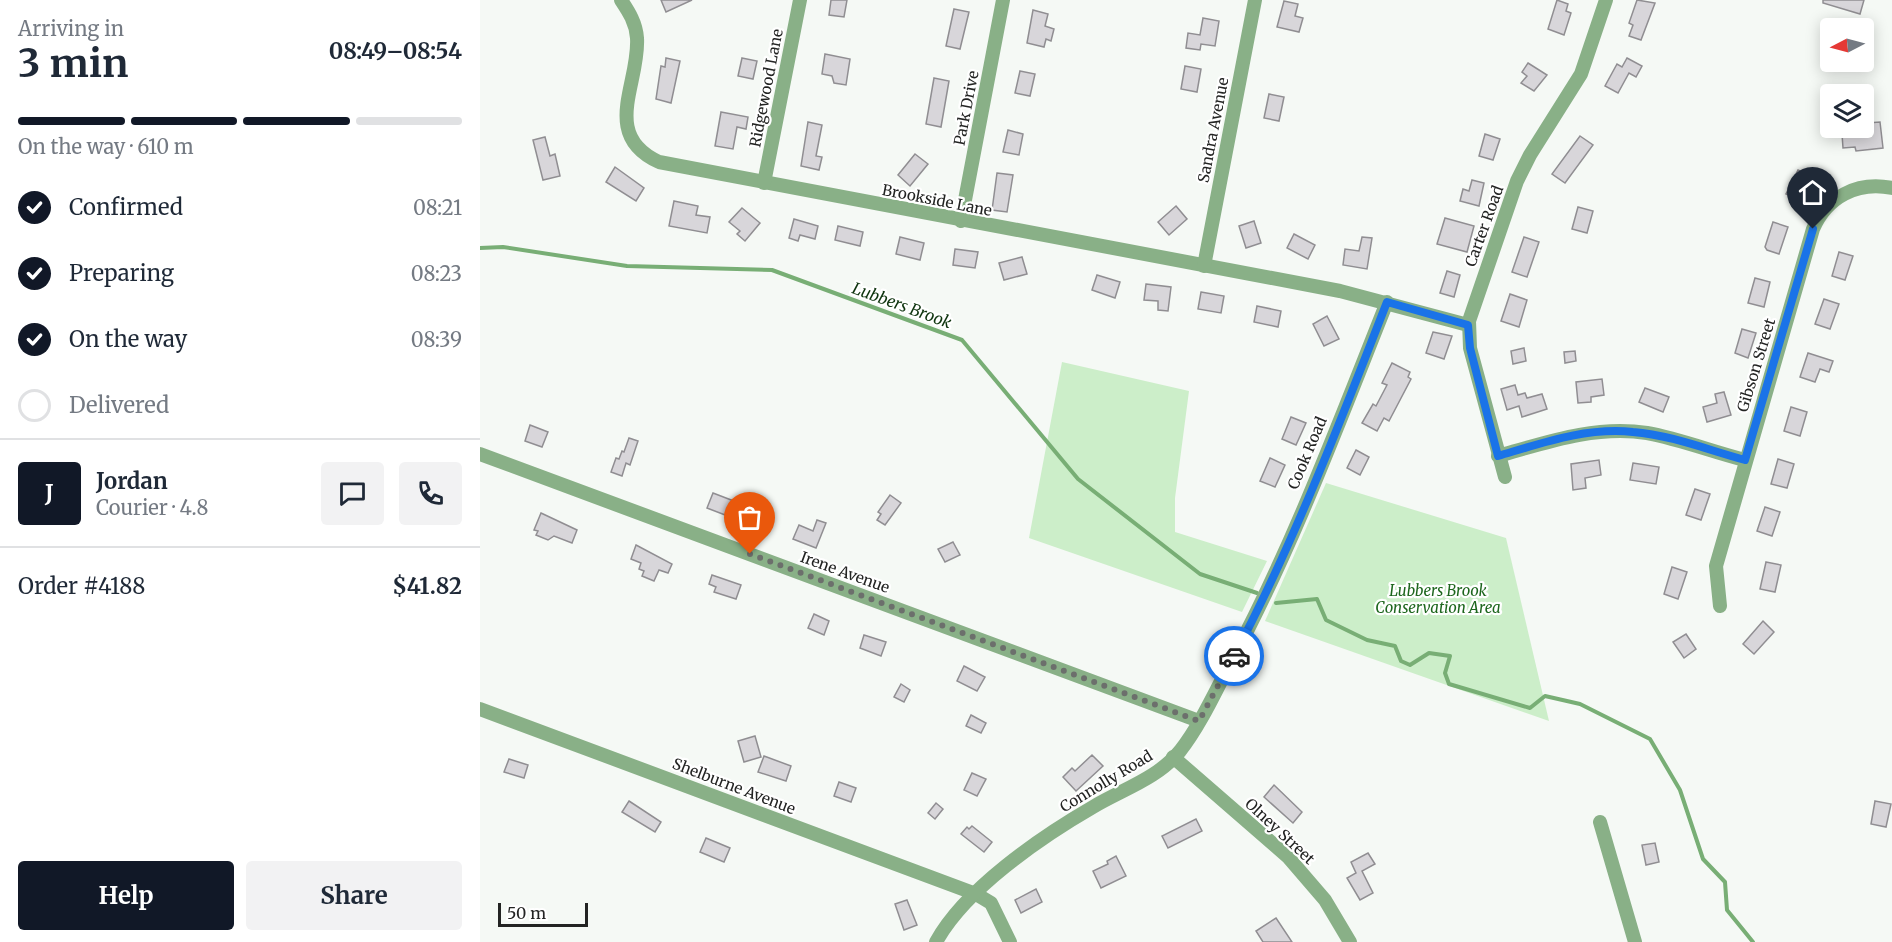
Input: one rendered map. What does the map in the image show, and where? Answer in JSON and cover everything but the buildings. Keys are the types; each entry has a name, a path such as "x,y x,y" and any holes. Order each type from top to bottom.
{"street":[{"name":"Brookside Lane","path":"621,0 632,18 637,37 626,116 629,132 637,146 659,162 1387,302 1468,325"},
{"name":"Ridgewood Lane","path":"765,183 800,0"},
{"name":"Park Drive","path":"961,221 1003,0"},
{"name":"Sandra Avenue","path":"1204,266 1255,0"},
{"name":"Carter Road","path":"1505,477 1470,348 1468,325 1517,181 1539,140 1581,74 1606,0"},
{"name":"Gibson Street","path":"1720,606 1716,568 1745,460 1818,219 1835,200 1849,191 1872,186 1892,188"},
{"name":"Cook Road","path":"1255,616 1346,405 1387,302"},
{"path":"1498,456 1576,435 1624,431 1659,436 1745,460"},
{"name":"Irene Avenue","path":"480,454 1199,721"},
{"name":"Connolly Road","path":"936,942 953,917 991,877 1093,806 1136,786 1173,757 1199,721 1255,616"},
{"name":"Shelburne Avenue","path":"480,709 976,894"},
{"name":"Olney Street","path":"1173,757 1288,856 1324,900 1350,942"},
{"path":"1600,822 1635,942"},
{"path":"976,894 991,903 1010,942"}],"green space":[{"path":"1062,362 1189,391 1175,498 1175,532 1267,561 1242,612 1029,538"},
{"name":"Lubbers Brook Conservation Area","path":"1326,483 1506,538 1549,721 1265,621"}],"waterway":[{"name":"Lubbers Brook","path":"480,248 503,247 627,266 772,270 962,340 1078,479 1200,574 1257,593"},
{"name":"Lubbers Brook","path":"1276,603 1317,599 1326,620 1367,640 1395,646 1401,661 1410,665 1429,653 1450,656 1445,673 1449,684 1530,708 1545,696 1580,704 1650,739 1680,790 1703,859 1725,882 1727,910 1753,942"}],"way so far":[{"path":"750,554 1199,721 1234,656"}],"route":[{"path":"1234,656 1255,616 1346,405 1387,302 1468,325 1470,348 1498,456 1584,433 1624,431 1647,433 1745,460 1813,229"}]}
